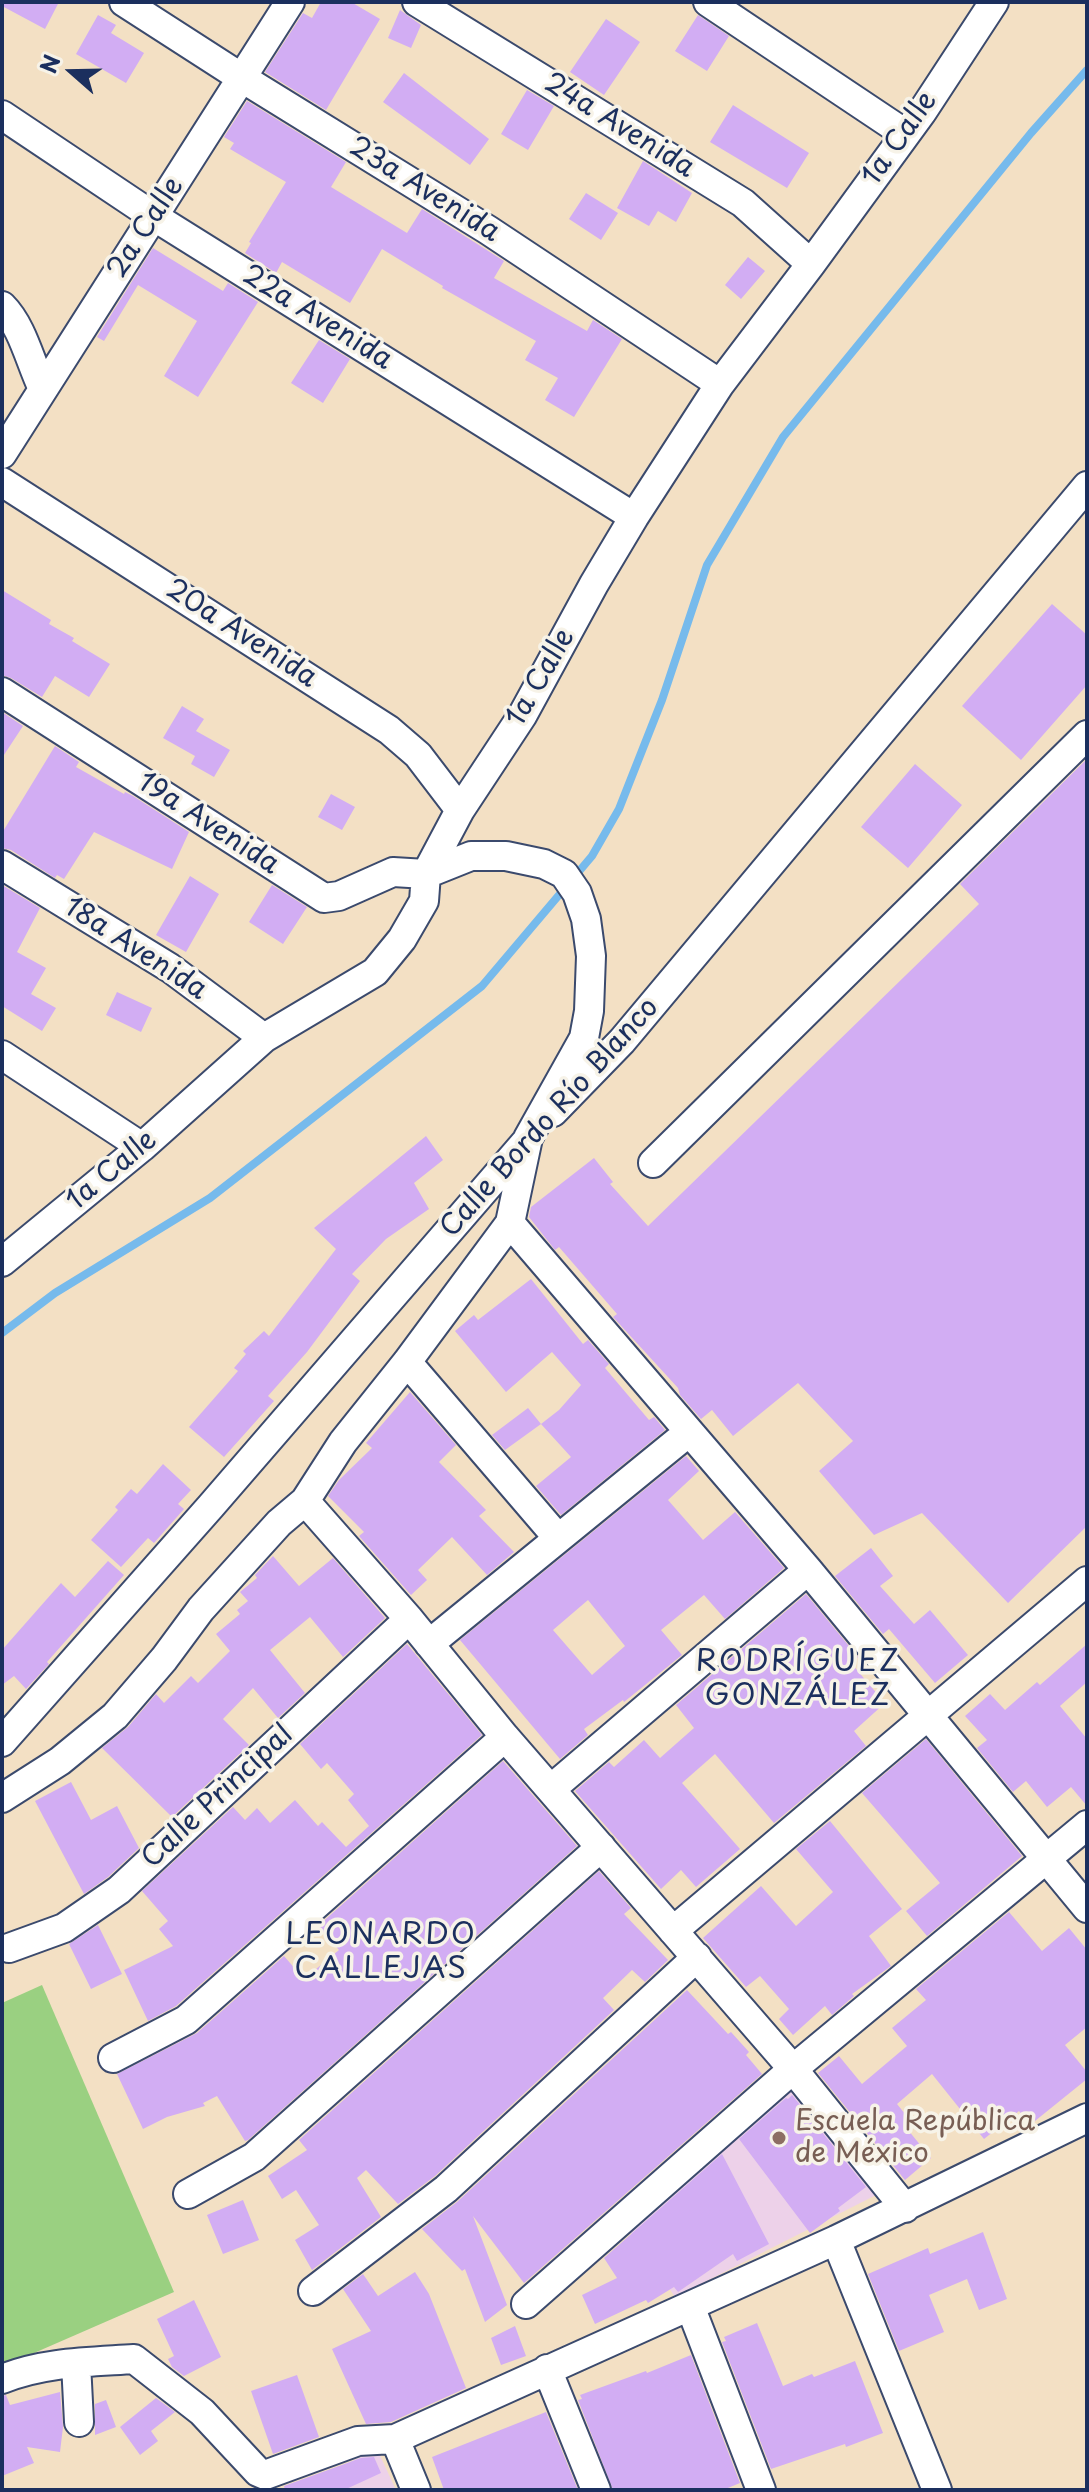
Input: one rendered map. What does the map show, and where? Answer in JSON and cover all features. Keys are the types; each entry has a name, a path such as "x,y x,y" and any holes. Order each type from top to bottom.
{"street":[{"name":"23a Avenida","path":"124,2 488,230 720,384"},
{"name":"2a Calle","path":"2,454 290,2"},
{"name":"24a Avenida","path":"417,2 743,203 811,264"},
{"path":"708,2 904,133"},
{"name":"1a Calle","path":"2,1262 142,1147 264,1038 375,972 402,939 424,901 426,874 460,810 522,716 634,517 720,384 922,112 994,2"},
{"name":"22a Avenida","path":"2,115 153,216 634,517"},
{"path":"2,306 12,316 23,338 29,360 43,389"},
{"name":"20a Avenida","path":"2,482 389,730 418,755 460,810"},
{"name":"Calle Bordo Río Blanco","path":"2,1742 211,1506 528,1138 622,1041 1087,486"},
{"name":"19a Avenida","path":"2,692 324,898 339,896 393,872 426,874"},
{"path":"653,1163 1087,735"},
{"path":"2,1798 60,1761 115,1716 164,1659 201,1609 279,1523 305,1501 343,1442 510,1223 528,1138 584,1038 589,1011 591,956 586,919 577,893 564,874 544,864 506,856 471,856 426,874"},
{"name":"18a Avenida","path":"2,865 170,968 264,1038"},
{"path":"2,1055 142,1147"},
{"path":"510,1223 808,1570 1087,1908"},
{"path":"407,1362 558,1538"},
{"path":"429,1644 689,1432"},
{"path":"305,1501 793,2069 905,2208"},
{"path":"551,1789 808,1570"},
{"path":"673,1931 1087,1581"},
{"name":"Calle Principal","path":"9,1948 64,1928 119,1890 409,1619"},
{"path":"113,2058 186,2020 505,1737"},
{"path":"526,2304 793,2069 1087,1825"},
{"path":"188,2194 254,2157 601,1847"},
{"path":"313,2291 446,2189 697,1957"},
{"path":"2,2379 21,2371 134,2359 202,2412 258,2472 265,2475 358,2441 395,2439 905,2208 1087,2118"},
{"path":"836,2240 937,2490"},
{"path":"690,2306 761,2490"},
{"path":"76,2363 79,2422"},
{"path":"547,2369 596,2490"},
{"path":"395,2439 416,2490"}],"shaded area":[{"name":"Escuela República de México","path":"789,2081 878,2194 675,2297 625,2224"},
{"path":"377,2449 396,2490 291,2490"}],"green space":[{"path":"42,1985 174,2292 2,2367 2,2003"}],"building":[{"path":"2,2 59,2 45,29 2,6"},
{"path":"321,2 351,2 380,19 326,110 265,72 303,13 312,18"},
{"path":"400,10 421,25 411,48 388,38"},
{"path":"98,15 116,25 111,33 144,53 126,83 76,54"},
{"path":"698,15 729,36 707,71 675,51"},
{"path":"606,19 640,42 604,95 570,72"},
{"path":"404,73 489,139 470,165 383,102"},
{"path":"527,90 554,106 528,150 501,134"},
{"path":"247,101 346,162 331,187 407,233 422,209 504,261 494,278 587,331 593,320 622,339 574,417 545,400 558,378 525,360 536,341 442,288 382,249 350,303 282,262 276,273 245,253 286,182 230,149 234,143 224,137"},
{"path":"733,105 809,153 787,188 710,142"},
{"path":"643,161 692,193 676,222 658,211 649,226 617,208"},
{"path":"586,193 618,213 601,240 569,219"},
{"path":"153,248 223,291 228,283 258,302 198,397 164,376 197,321 138,285 104,341 97,337"},
{"path":"748,257 765,271 741,299 725,285"},
{"path":"319,340 350,359 323,403 291,383"},
{"path":"2,590 51,620 49,624 110,664 89,697 55,676 42,697 2,675"},
{"path":"1052,604 1087,635 1087,685 1021,760 962,706"},
{"path":"182,706 204,719 196,731 230,750 214,777 191,764 195,756 163,738"},
{"path":"2,712 23,726 2,758"},
{"path":"55,746 79,762 76,767 133,796 189,832 172,869 94,832 64,879 57,875 55,878 11,850 2,848 2,833"},
{"path":"1087,759 1087,1526 1008,1603 922,1513 874,1535 819,1471 853,1441 798,1383 733,1436 712,1410 701,1419 680,1395 678,1388 613,1317 617,1314 559,1247 555,1250 529,1217 531,1207 594,1158 613,1182 610,1184 648,1226 979,904 960,884"},
{"path":"915,764 962,805 908,868 861,827"},
{"path":"331,794 355,807 342,830 318,817"},
{"path":"190,876 219,894 186,952 156,935"},
{"path":"2,885 40,908 17,952 46,968 31,994 56,1008 42,1031 2,1006"},
{"path":"272,885 307,907 283,944 249,922"},
{"path":"117,992 152,1008 141,1032 106,1015"},
{"path":"426,1136 443,1160 414,1183 429,1209 386,1239 352,1274 360,1281 307,1352 268,1396 274,1401 224,1457 189,1427 238,1371 234,1368 246,1354 243,1351 264,1331 269,1336 336,1249 314,1228"},
{"path":"531,1279 583,1344 588,1340 609,1364 605,1368 649,1420 654,1417 665,1430 561,1515 536,1486 571,1457 541,1424 559,1410 581,1385 552,1352 506,1392 455,1331 474,1315 478,1320"},
{"path":"410,1392 456,1445 439,1462 486,1510 479,1516 514,1552 487,1575 452,1537 418,1570 427,1580 411,1595 359,1536 364,1532 328,1496 339,1480 372,1448 366,1443"},
{"path":"528,1408 541,1424 505,1450 492,1435"},
{"path":"686,1456 699,1471 668,1500 703,1540 735,1512 784,1568 725,1619 704,1595 661,1630 682,1655 624,1702 584,1729 588,1735 560,1759 460,1640","holes":["588,1600 625,1646 592,1675 553,1630"]},
{"path":"163,1464 191,1490 178,1504 184,1509 154,1543 148,1538 121,1567 91,1540 118,1510 115,1507 131,1489 137,1494"},
{"path":"871,1548 893,1576 880,1586 914,1624 930,1610 968,1655 935,1683 889,1629 883,1634 835,1576"},
{"path":"273,1556 299,1586 333,1558 385,1618 343,1657 310,1617 270,1650 305,1693 278,1718 253,1688 223,1719 249,1745 172,1817 102,1748 128,1727 156,1694 164,1703 191,1676 198,1683 230,1651 216,1634 240,1614 237,1610 248,1601 240,1592 257,1578 255,1575"},
{"path":"108,1561 124,1575 47,1662 49,1664 26,1689 14,1676 2,1685 2,1650 61,1583 75,1597"},
{"path":"806,1594 858,1657 851,1663 885,1703 854,1731 866,1746 774,1823 715,1754 682,1783 740,1849 696,1887 681,1870 661,1889 575,1791 609,1762 614,1767 644,1740 660,1758 694,1728 676,1705"},
{"path":"407,1644 482,1735 176,2006 148,2021 124,1970 173,1946 159,1929 168,1921 142,1891 233,1807 245,1820 257,1808 270,1823 295,1800 318,1826 322,1822 346,1847 369,1826 348,1800 354,1794 327,1763 321,1769 300,1744"},
{"path":"1087,1644 1087,1682 1060,1706 1087,1739 1087,1806 1071,1787 1047,1807 1026,1781 1013,1792 977,1748 987,1740 965,1716 990,1694 1005,1710 1037,1682 1040,1685"},
{"path":"926,1739 1022,1856 927,1936 906,1911 940,1883 862,1793"},
{"path":"503,1761 577,1846 248,2140 245,2141 217,2096 203,2103 205,2106 167,2117 143,2129 117,2074 197,2033 284,1956 304,1979 339,1950 318,1926"},
{"path":"71,1782 91,1820 117,1806 139,1848 84,1894 35,1801"},
{"path":"830,1821 902,1909 869,1936 891,1966 852,1994 854,1996 832,2015 825,2006 793,2035 779,2019 789,2009 760,1976 746,1987 703,1938 761,1886 796,1926 833,1892 796,1849"},
{"path":"599,1871 631,1908 624,1914 668,1960 645,1982 632,1970 603,1998 614,2010 435,2176 398,2204 366,2170 357,2178 381,2217 312,2270 295,2240 319,2225 296,2190 282,2199 268,2176 307,2150 299,2140"},
{"path":"1009,1912 1042,1951 1069,1928 1087,1950 1087,2027 1065,2045 1087,2072 1087,2079 1030,2125 1019,2111 984,2139 932,2074 897,2104 914,2125 908,2130 931,2158 905,2180 818,2073 839,2056 862,2084 907,2046 892,2028 926,2000 916,1989"},
{"path":"98,1925 122,1974 91,1989 69,1944"},
{"path":"687,1990 749,2052 746,2055 762,2074 524,2283 473,2216 507,2305 485,2322 465,2269 462,2271 422,2229 457,2202"},
{"path":"792,2095 866,2187 810,2233 739,2139"},
{"path":"722,2154 769,2244 737,2261 733,2254 678,2292 674,2287 648,2303 646,2300 595,2324 582,2295 617,2278 604,2258"},
{"path":"243,2200 259,2240 223,2254 207,2215"},
{"path":"983,2232 1007,2299 979,2310 967,2279 929,2295 944,2332 899,2351 868,2274 928,2248 930,2254"},
{"path":"415,2272 429,2294 466,2388 391,2422 366,2424 332,2349 371,2331 343,2289 363,2274 378,2296"},
{"path":"194,2300 221,2357 184,2376 172,2367 168,2359 174,2356 157,2319"},
{"path":"757,2323 783,2386 855,2361 883,2433 771,2469 722,2342 726,2341 724,2337"},
{"path":"515,2326 526,2356 501,2365 491,2338"},
{"path":"691,2355 740,2483 723,2490 613,2490 578,2400 582,2399 580,2395"},
{"path":"297,2375 319,2437 273,2454 251,2391"},
{"path":"60,2392 63,2427 60,2452 27,2447 34,2463 2,2476 2,2396 6,2395 10,2405"},
{"path":"156,2398 175,2412 151,2431 158,2441 140,2455 120,2427"},
{"path":"106,2400 116,2427 95,2435 95,2404"},
{"path":"546,2412 578,2490 444,2490 432,2457"},
{"path":"374,2457 381,2473 344,2490 285,2490 284,2486 361,2458"}],"waterway":[{"path":"2,1333 55,1293 210,1198 482,986 592,856 619,809 662,700 707,565 783,437 1031,133 1087,70"}],"place":[{"name":"Escuela República de México","path":"779,2138"}],"district":[{"name":"RODRÍGUEZ GONZÁLEZ","path":"798,1680"},
{"name":"LEONARDO CALLEJAS","path":"381,1953"}]}
